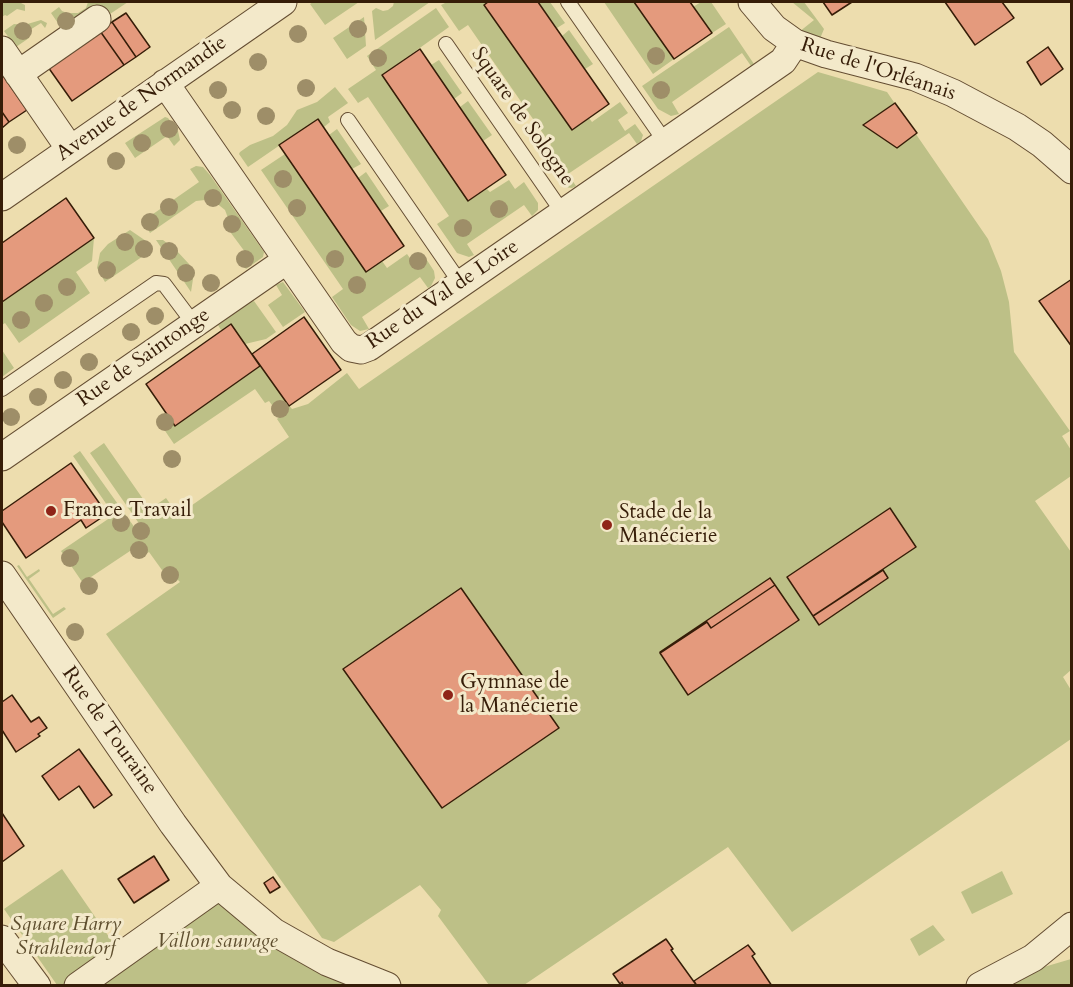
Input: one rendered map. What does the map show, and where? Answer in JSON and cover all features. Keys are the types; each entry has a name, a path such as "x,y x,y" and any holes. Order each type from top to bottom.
{"street":[{"name":"Avenue de Normandie","path":"2,197 283,2"},
{"name":"Rue de l'Orléanais","path":"752,2 774,28 795,43 826,54 915,77 974,102 1033,138 1071,170"},
{"path":"18,74 97,19"},
{"name":"Rue du Val de Loire","path":"165,83 344,342 356,350 369,347 783,61 795,43"},
{"path":"2,50 70,149"},
{"name":"Rue de Saintonge","path":"2,457 287,260"},
{"name":"Rue de Touraine","path":"2,575 173,824 219,886 274,932 327,962 387,986"},
{"path":"78,986 219,886"},
{"path":"980,986 1033,958 1071,926"},
{"path":"2,939 37,986"}],"lane":[{"path":"568,2 666,142"},
{"name":"Square de Sologne","path":"446,44 563,213"},
{"path":"348,120 461,284"},
{"path":"2,389 156,283 164,284 194,324"}],"green space":[{"path":"2,2 19,2 25,5 25,11 17,9 2,17"},
{"path":"88,2 128,2 104,18 64,32 51,13 59,7 67,13 78,13 86,8"},
{"path":"313,2 359,2 325,25 310,4"},
{"path":"394,2 430,2 375,40 372,11 376,8 383,11 388,10"},
{"path":"447,2 488,2 484,5 572,130 589,118 592,122 620,102 628,113 618,120 625,131 635,124 643,135 641,141 637,144 629,133 568,174 576,186 564,187 539,154 551,145 468,25 459,31 441,5"},
{"path":"538,2 550,2 565,23 557,28"},
{"path":"604,2 634,2 674,59 653,74"},
{"path":"701,2 711,2 726,24 712,33 693,7"},
{"path":"792,2 804,2 824,29 819,41 799,32 814,20"},
{"path":"436,8 449,27 382,75 468,201 487,189 490,192 509,180 515,189 524,182 538,203 538,210 532,216 524,205 467,244 474,255 469,257 457,253 437,224 449,216 368,97 358,103 348,89 376,70 367,56"},
{"path":"364,17 366,46 347,59 333,38"},
{"path":"41,20 47,23 45,28 41,23 25,33 29,38 16,47 4,31 14,24 24,25"},
{"path":"729,27 754,64 751,66 742,53 672,102 679,114 671,116 658,109 642,86"},
{"path":"569,30 593,64 585,69 562,36"},
{"path":"439,60 462,93 454,99 431,65"},
{"name":"Stade de la Manécierie","path":"818,72 887,92 988,239 1001,271 1009,302 1014,352 1070,431 1062,436 1071,450 1071,476 1035,501 1071,552 1071,670 1063,677 1071,690 1071,739 792,932 728,847 524,985 489,985 438,916 441,910 420,885 334,942 322,938 106,634 180,582 178,580 172,584 149,552 139,558 133,549 88,579 94,588 89,592 61,551 114,515 73,456 80,451 135,528 147,535 90,453 104,443 150,509 166,498 178,515 289,437 277,419 280,416 269,401 265,403 255,389 174,444 157,419 166,413 175,426 260,366 292,409 308,404 347,373 359,389"},
{"path":"335,87 348,103 328,117 330,122 324,127 318,119 248,167 239,154 240,152 250,145 273,136 287,125 297,110 317,102"},
{"path":"468,101 492,135 483,141 460,107"},
{"path":"165,117 178,131 180,140 174,146 167,136 135,158 125,143"},
{"path":"337,129 361,164 352,169 329,135"},
{"path":"285,154 366,272 382,261 387,268 407,254 412,261 423,254 434,271 435,278 431,286 428,288 420,277 362,317 369,329 360,331 351,325 332,297 343,289 261,170"},
{"path":"196,166 203,167 210,175 264,252 263,257 246,269 237,258 245,252 228,229 225,210 215,202 196,201 150,233 143,221 199,182 190,169"},
{"path":"366,172 389,206 381,211 358,178"},
{"path":"130,230 146,241 152,250 105,282 97,268 100,253 108,244"},
{"path":"94,238 92,261 76,272 90,293 19,343 5,323 2,325 2,302"},
{"path":"156,240 163,240 189,264 193,279 191,292"},
{"path":"283,282 305,312 283,327 268,305 282,295 276,285"},
{"path":"254,301 276,332 266,339 245,344 231,324 221,330 218,325"},
{"path":"2,350 14,368 2,377"},
{"path":"19,565 27,577 39,569 40,571 29,579 53,614 64,607 66,609 53,618 17,566"},
{"name":"Square Harry Strahlendorf","path":"62,869 116,947 62,985 57,985 4,909"},
{"path":"1002,871 1013,894 972,914 961,892"},
{"name":"Vallon sauvage","path":"219,886 387,986 78,986"},
{"path":"933,925 945,940 919,956 910,939"},
{"path":"1071,959 1071,985 983,985"}],"building":[{"path":"488,2 538,2 609,104 572,130 484,5"},
{"path":"634,2 690,2 712,33 674,59"},
{"path":"823,2 852,2 832,15"},
{"path":"945,2 1002,2 1014,18 975,45"},
{"path":"126,13 150,47 136,57 112,22"},
{"path":"112,22 136,57 124,65 100,31"},
{"path":"100,31 124,65 72,101 48,67"},
{"path":"1048,47 1063,69 1041,85 1027,62"},
{"path":"420,49 506,175 468,201 382,75"},
{"path":"2,74 27,110 9,122 2,112"},
{"path":"895,103 917,133 897,148 863,125"},
{"path":"2,112 9,122 2,128"},
{"path":"318,119 404,246 366,272 279,145"},
{"path":"66,198 94,238 2,302 2,243"},
{"path":"1072,279 1072,347 1039,301"},
{"path":"304,317 341,370 289,406 252,354"},
{"path":"231,324 260,366 175,426 146,384"},
{"path":"71,463 107,514 86,528 81,520 26,558 2,522 2,511"},
{"path":"890,508 916,547 813,616 787,577"},
{"path":"883,570 888,578 819,625 813,616"},
{"path":"770,578 775,585 711,628 707,622 660,653 660,652"},
{"path":"775,585 799,620 688,695 660,653 707,622 711,628"},
{"name":"Gymnase de la Manécierie","path":"461,588 559,728 442,808 343,669"},
{"path":"12,695 31,722 39,717 47,728 38,734 40,736 16,752 2,730 2,702"},
{"path":"79,749 112,795 94,808 79,786 59,800 42,776"},
{"path":"2,813 24,846 2,862"},
{"path":"154,856 169,880 134,903 118,879"},
{"path":"273,877 280,887 270,893 264,883"},
{"path":"666,939 673,949 671,950 697,986 624,986 622,982 620,984 613,974"},
{"path":"748,945 755,954 752,956 772,986 697,986 694,981"}],"place":[{"name":"France Travail","path":"51,511"},
{"name":"Stade de la Manécierie","path":"607,525"},
{"name":"Gymnase de la Manécierie","path":"448,695"}]}
